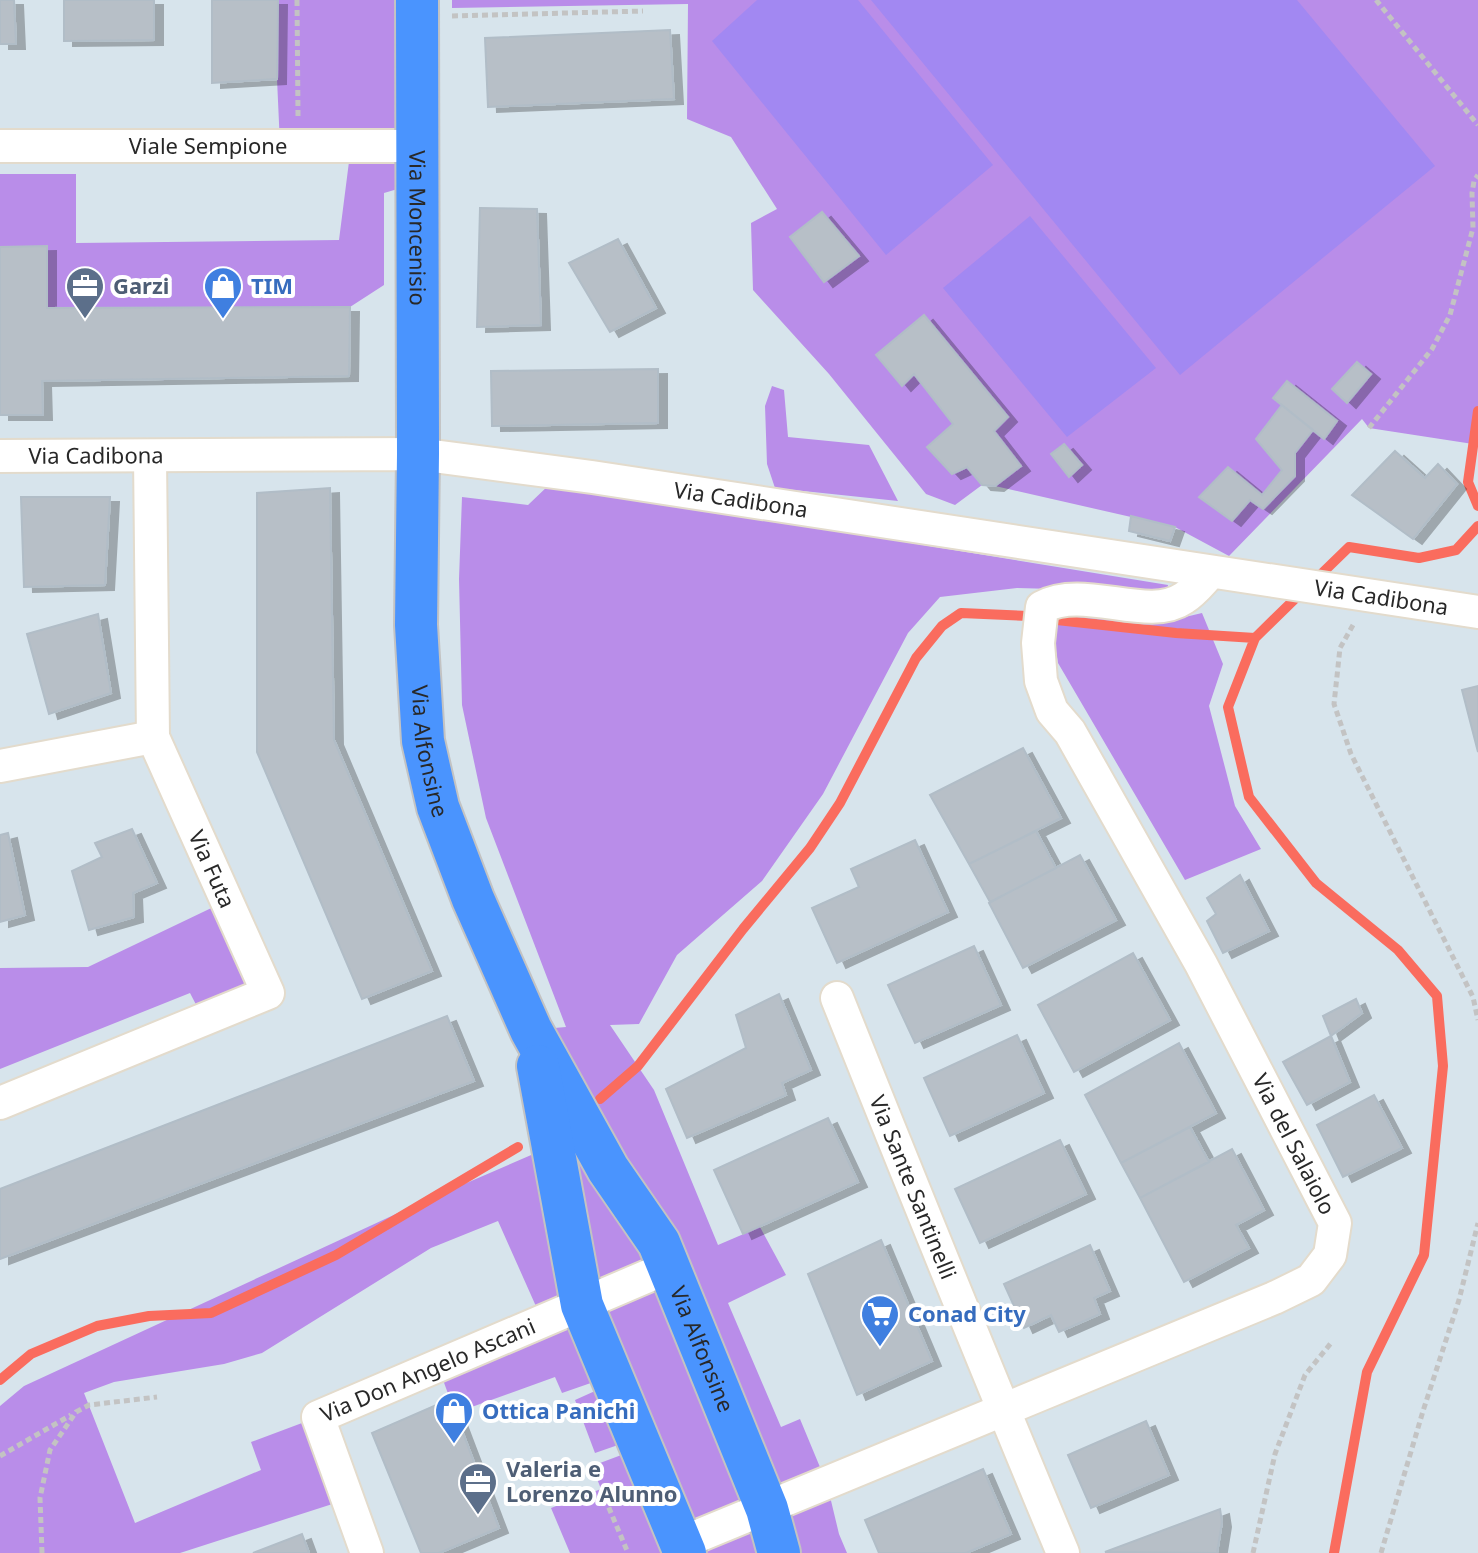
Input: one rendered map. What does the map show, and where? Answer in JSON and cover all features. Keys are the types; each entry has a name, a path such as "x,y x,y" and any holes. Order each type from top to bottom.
{"main road":[{"name":"Via Moncenisio","path":"417,9 418,454"},
{"name":"Via Alfonsine","path":"418,454 416,625 423,741 438,807 473,899 531,1030 608,1169 659,1243 767,1509 779,1553"},
{"name":"Via Alfonsine","path":"531,1030 582,1305 683,1548"}],"street":[{"name":"Viale Sempione","path":"0,146 417,146"},
{"name":"Via Cadibona","path":"0,456 418,454 592,477 1478,612"},
{"name":"Via Futa","path":"0,1103 268,993 153,737 150,456"},
{"name":"Via del Salaiolo","path":"683,1548 767,1509 1274,1298 1311,1280 1330,1255 1335,1223 1284,1121 1128,833 1070,732 1052,711 1041,681 1038,643 1042,607 1054,600 1076,598 1135,605 1173,604 1186,598 1211,572"},
{"path":"0,766 153,737"},
{"name":"Via Sante Santinelli","path":"837,998 1063,1553"},
{"name":"Via Don Angelo Ascani","path":"367,1553 318,1417 669,1267"}],"path":[{"path":"297,0 298,145"},
{"path":"1376,0 1478,125"},
{"path":"417,9 643,11"},
{"path":"1369,428 1432,349 1450,315 1473,228 1472,193 1478,175"},
{"path":"1359,594 1340,648 1334,704 1351,754 1473,997 1478,1020"},
{"path":"1381,1553 1459,1300 1478,1223"},
{"path":"1253,1553 1275,1454 1305,1375 1331,1343"},
{"path":"0,1456 89,1405 157,1397"},
{"path":"42,1553 40,1498 50,1450 76,1412"},
{"path":"601,1489 628,1553"}],"shaded area":[{"path":"278,0 417,0 418,183 384,193 384,285 350,307 47,308 47,246 0,247 0,174 76,174 76,243 339,240 351,146 280,145"},
{"path":"452,0 1478,0 1478,411 1473,444 1369,428 1362,419 1229,556 1175,527 995,486 982,485 955,505 926,494 829,374 753,290 751,223 777,209 731,137 687,119 688,4 452,8"},
{"path":"757,0 858,0 993,165 886,255 712,41"},
{"path":"871,0 1297,0 1435,166 1180,375"},
{"path":"1030,216 1156,368 1067,437 943,288"},
{"path":"772,386 784,390 788,437 869,445 898,501 775,488 767,464 765,406"},
{"path":"550,484 1168,585 1167,592 1017,588 940,597 908,633 823,794 762,881 677,955 639,1024 610,1025 654,1090 718,1245 760,1227 786,1275 728,1303 781,1427 800,1419 827,1484 847,1553 570,1553 551,1508 601,1489 592,1466 640,1448 611,1376 562,1393 555,1377 455,1413 438,1366 543,1322 498,1221 431,1248 262,1353 224,1364 114,1382 84,1393 135,1523 261,1470 251,1442 318,1417 348,1499 180,1553 0,1553 0,1406 24,1386 411,1207 552,1146 531,1030 566,1027 486,818 462,705 459,579 462,497 528,505"},
{"path":"1077,612 1181,618 1202,613 1223,664 1209,706 1235,806 1261,849 1185,880 1058,663 1054,639 1060,617"},
{"path":"226,901 268,993 204,1020 190,993 0,1069 0,968 88,967"},
{"path":"595,1391 618,1445 595,1453 575,1400"}],"building":[{"path":"0,0 14,0 16,44 0,44"},
{"path":"64,0 154,0 154,40 64,41"},
{"path":"212,0 278,0 277,79 212,83"},
{"path":"670,30 674,99 488,107 485,38"},
{"path":"480,208 537,209 541,325 477,327"},
{"path":"822,212 859,256 824,282 790,237"},
{"path":"618,239 656,308 610,332 569,263"},
{"path":"47,246 47,308 350,307 349,376 42,381 43,415 0,415 0,247"},
{"path":"924,315 1008,417 994,431 1021,466 995,486 982,485 967,467 952,474 927,447 953,424 914,374 902,386 876,355"},
{"path":"1357,362 1371,374 1347,403 1332,389"},
{"path":"658,369 658,423 492,426 491,371"},
{"path":"1287,381 1337,421 1324,439 1273,398"},
{"path":"1282,405 1313,430 1295,453 1295,476 1263,509 1250,500 1232,521 1199,497 1228,467 1262,495 1282,470 1256,439"},
{"path":"1064,444 1082,465 1069,477 1051,454"},
{"path":"1395,451 1425,478 1438,464 1457,484 1413,539 1352,495"},
{"path":"330,488 334,740 432,971 362,999 257,752 257,493"},
{"path":"21,497 110,497 105,585 24,587"},
{"path":"1131,516 1175,527 1170,541 1129,531"},
{"path":"98,614 111,693 49,714 27,634"},
{"path":"1478,686 1478,752 1462,690"},
{"path":"1023,748 1061,818 969,864 930,795"},
{"path":"132,829 157,883 133,893 134,917 89,930 72,871 102,857 95,843"},
{"path":"1036,831 1056,868 990,902 969,864"},
{"path":"8,833 25,915 0,922 0,835"},
{"path":"915,840 948,912 837,963 812,908 859,887 851,869"},
{"path":"1080,855 1116,920 1023,968 989,903"},
{"path":"1240,875 1269,931 1223,953 1207,921 1216,914 1207,898"},
{"path":"974,946 1001,1005 915,1043 888,985"},
{"path":"1133,953 1170,1020 1074,1072 1038,1005"},
{"path":"779,994 811,1070 782,1083 786,1095 687,1138 666,1089 746,1048 736,1015"},
{"path":"1356,999 1362,1013 1331,1036 1323,1016"},
{"path":"447,1016 474,1081 0,1259 0,1189"},
{"path":"1017,1035 1044,1093 950,1136 924,1078"},
{"path":"1331,1036 1350,1082 1307,1105 1283,1062"},
{"path":"1179,1043 1216,1113 1121,1163 1085,1095"},
{"path":"1374,1095 1402,1148 1343,1177 1317,1125"},
{"path":"828,1118 858,1182 743,1234 714,1170"},
{"path":"1190,1127 1209,1162 1140,1198 1121,1163"},
{"path":"1060,1140 1086,1194 980,1243 955,1189"},
{"path":"1232,1149 1264,1210 1236,1225 1249,1248 1184,1282 1140,1198"},
{"path":"881,1240 932,1361 857,1395 808,1274"},
{"path":"1090,1245 1110,1291 1094,1298 1100,1314 1059,1332 1051,1315 1024,1328 1004,1284"},
{"path":"450,1399 499,1528 439,1553 421,1553 372,1433"},
{"path":"1146,1421 1169,1475 1091,1508 1068,1455"},
{"path":"983,1469 1011,1534 966,1553 879,1553 865,1520"},
{"path":"1220,1509 1222,1522 1217,1553 1105,1552"},
{"path":"302,1534 309,1553 253,1553"}],"waterway":[{"path":"1478,411 1468,482 1478,506"},
{"path":"1314,581 1349,547 1419,558 1456,550 1478,526"},
{"path":"1302,592 1255,638 1228,707 1249,797 1316,883 1398,950 1437,996 1443,1066 1424,1255 1367,1372 1334,1553"},
{"path":"600,1099 638,1066 743,929 810,848 840,803 916,658 942,626 961,613 1029,616"},
{"path":"1057,620 1255,638"},
{"path":"0,1380 31,1354 97,1326 149,1316 211,1313 336,1255 518,1147"}],"place":[{"name":"Garzi","path":"85,320"},
{"name":"TIM","path":"223,320"},
{"name":"Conad City","path":"880,1348"},
{"name":"Ottica Panichi","path":"454,1445"},
{"name":"Valeria e Lorenzo Alunno","path":"478,1516"}]}
